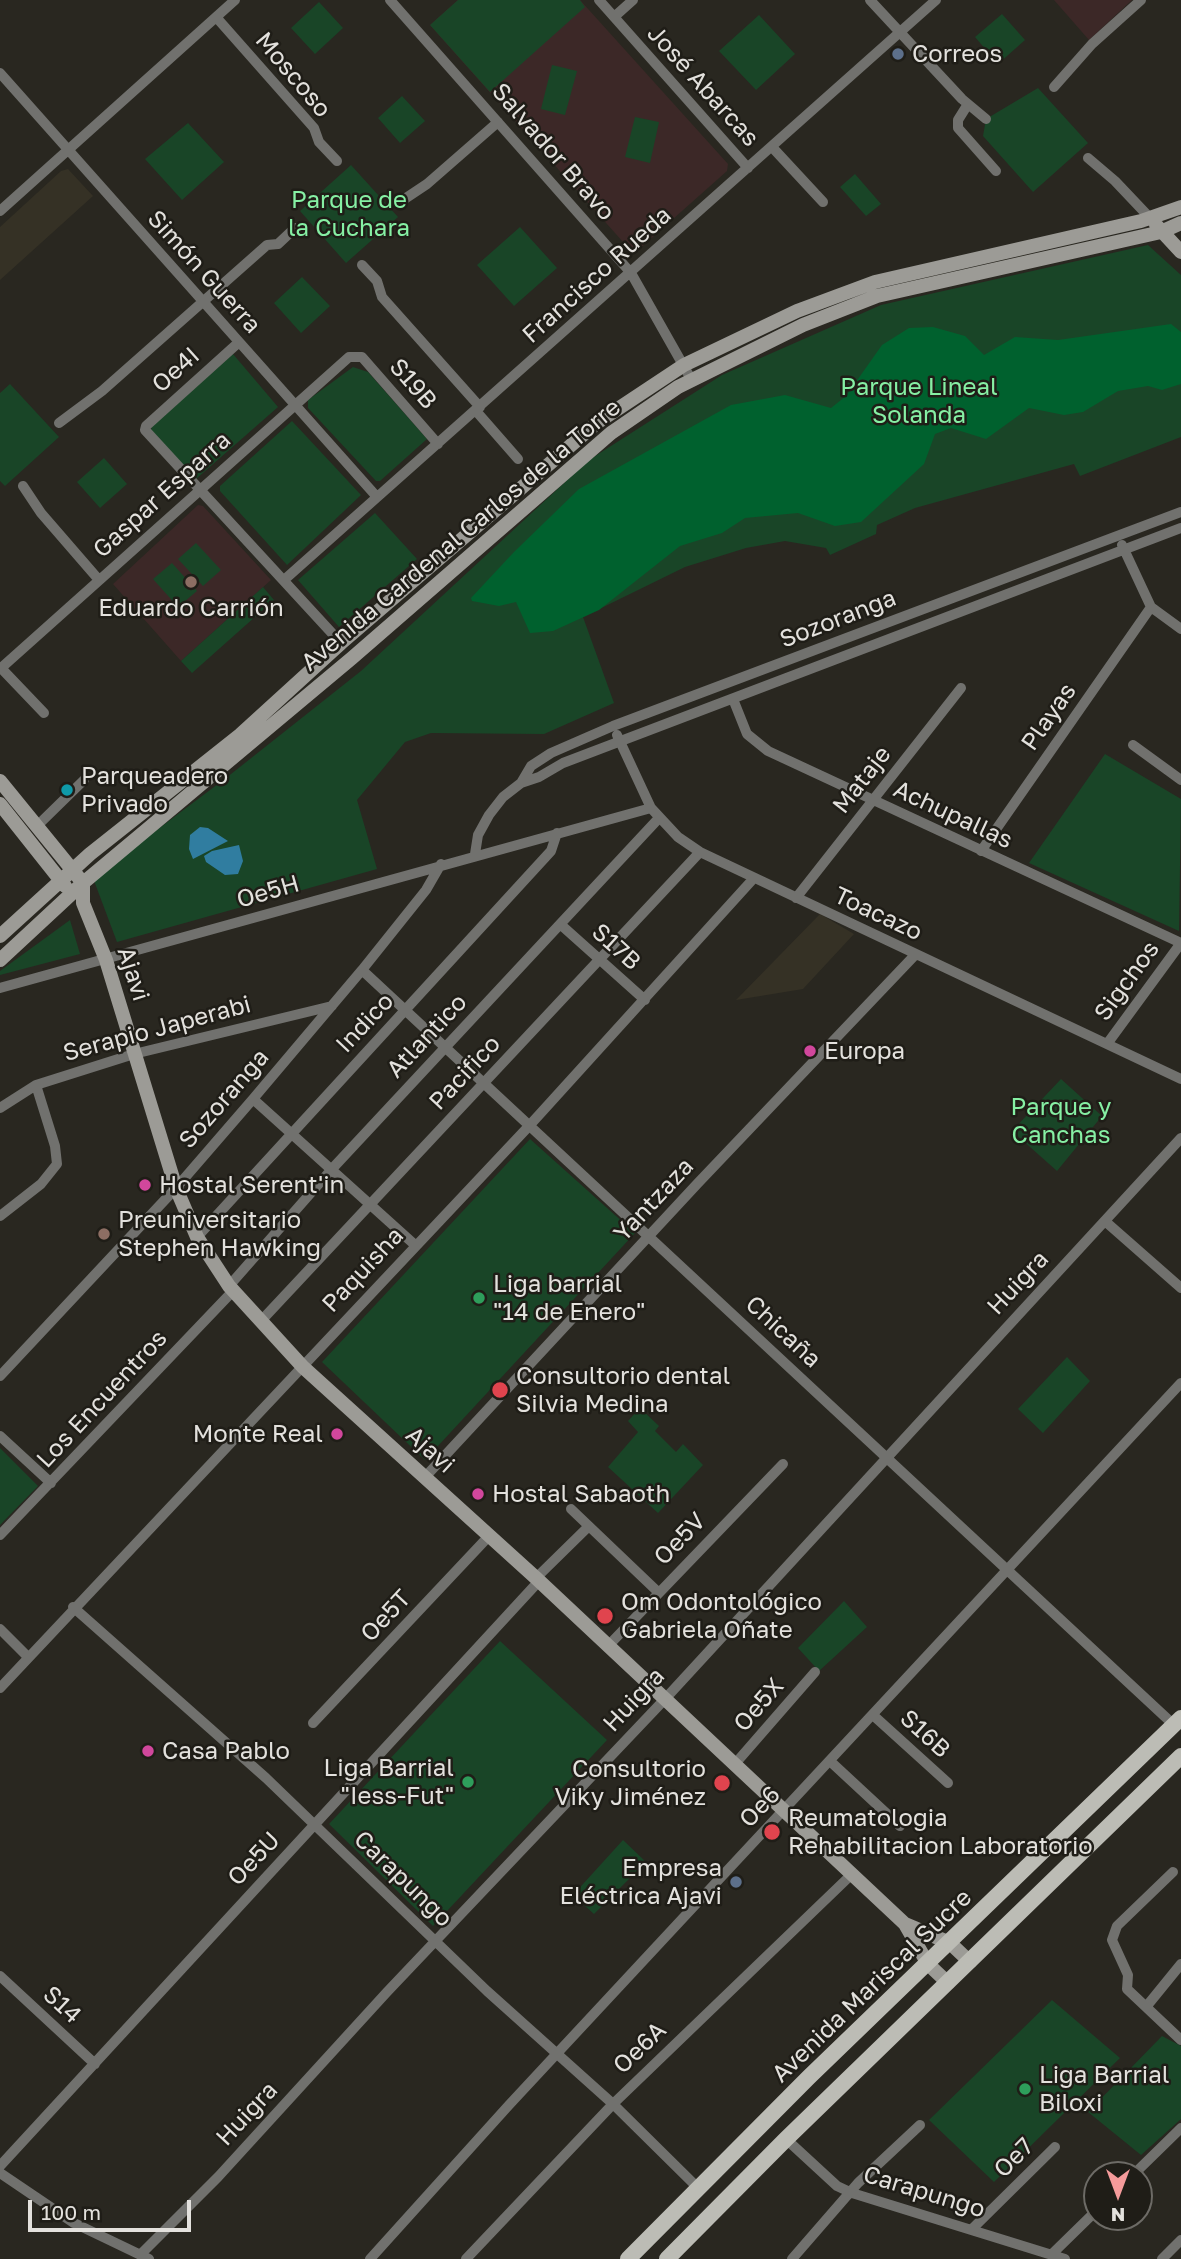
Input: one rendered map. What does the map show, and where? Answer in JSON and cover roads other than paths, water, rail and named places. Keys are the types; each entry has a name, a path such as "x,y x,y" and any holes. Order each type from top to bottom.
{"main road":[{"name":"Avenida Mariscal Sucre","path":"628,2259 697,2187 1178,1721"},
{"name":"Avenida Mariscal Sucre","path":"667,2259 786,2139 1181,1756"}],"street":[{"path":"0,211 235,0"},
{"name":"Salvador Bravo","path":"390,0 631,273 691,379"},
{"name":"José Abarcas","path":"599,0 748,168"},
{"path":"614,17 633,0"},
{"path":"870,0 986,120"},
{"name":"Francisco Rueda","path":"284,580 936,0"},
{"path":"1054,87 1092,44 1141,0"},
{"name":"Moscoso","path":"216,17 314,128 319,142 337,161"},
{"name":"Simón Guerra","path":"0,73 377,497"},
{"path":"968,104 958,120 958,128 996,172"},
{"path":"404,200 427,184 498,122"},
{"path":"772,147 823,202"},
{"path":"1088,158 1115,181 1181,253"},
{"name":"Avenida Cardenal Carlos de la Torre","path":"0,936 61,880 240,735 341,643 598,422 684,365 797,311 875,282 1151,219 1181,207"},
{"name":"Avenida Cardenal Carlos de la Torre","path":"0,960 83,883 352,658 611,433 691,379 803,324 877,296 1161,232 1181,223"},
{"path":"58,423 96,396 267,245 278,244 295,228"},
{"path":"362,265 377,281 382,297 518,459"},
{"name":"Oe4I","path":"200,489 145,430 146,426 238,343"},
{"name":"Gaspar Esparra","path":"0,669 294,404 355,355"},
{"name":"S19B","path":"355,355 362,357 438,444"},
{"path":"23,486 41,513 99,580"},
{"path":"200,489 341,643"},
{"name":"Sozoranga","path":"521,783 531,766 551,753 613,726 1181,512"},
{"name":"Sozoranga","path":"475,854 478,835 489,815 503,797 521,783 619,741 1181,528"},
{"path":"1118,536 1151,607 1181,629"},
{"name":"Playas","path":"981,851 1151,607"},
{"path":"0,669 44,713"},
{"name":"Mataje","path":"796,898 961,688"},
{"name":"Achupallas","path":"733,699 747,734 756,744 872,801 1181,943"},
{"name":"Toacazo","path":"613,726 651,807 678,837 700,852 1181,1079"},
{"path":"1133,745 1181,780"},
{"path":"0,780 83,883"},
{"path":"37,826 84,780"},
{"path":"0,804 70,895 83,903"},
{"path":"441,864 651,807"},
{"name":"Atlantico","path":"231,1288 331,1170 659,818"},
{"name":"Indico","path":"197,1237 551,851 557,833"},
{"name":"Pacifico","path":"260,1322 484,1084 596,960 700,852"},
{"name":"Sozoranga","path":"0,1376 176,1188 253,1099 426,890 441,864"},
{"name":"Oe5H","path":"0,988 441,864"},
{"name":"Paquisha","path":"0,1688 73,1607 529,1126 754,878"},
{"name":"Ajavi","path":"83,883 83,903 106,960 176,1188 197,1237 231,1288 303,1367 426,1476 905,1924 928,1964 948,1983"},
{"name":"S17B","path":"560,924 596,960 645,1000"},
{"name":"Sigchos","path":"1107,1044 1181,943"},
{"name":"Yantzaza","path":"426,1476 915,955"},
{"name":"Chicaña","path":"362,970 1008,1571 1178,1721"},
{"name":"Serapio Japerabi","path":"0,1108 36,1084 134,1054 332,1006"},
{"path":"0,1216 41,1184 57,1164 55,1146 36,1084"},
{"path":"253,1099 415,1245"},
{"name":"Huigra","path":"145,2257 436,1940 665,1699 1181,1138"},
{"path":"1106,1222 1181,1288"},
{"name":"Los Encuentros","path":"0,1535 231,1288"},
{"name":"Oe6","path":"370,2259 556,2054 874,1716 1181,1383"},
{"path":"0,1436 51,1483"},
{"name":"Oe5V","path":"608,1646 783,1464"},
{"path":"571,1509 658,1592"},
{"name":"Oe5U","path":"0,2166 537,1579 588,1527"},
{"name":"Oe5T","path":"313,1723 489,1536"},
{"name":"Carapungo","path":"73,1607 315,1824 556,2054 613,2104 697,2187"},
{"path":"0,1629 28,1657"},
{"name":"Oe5X","path":"734,1765 815,1672"},
{"name":"S16B","path":"874,1716 948,1783"},
{"path":"831,1762 900,1826"},
{"path":"1173,1872 1112,1934 1112,1944 1128,1975 1127,1989 1179,2034"},
{"name":"Oe6A","path":"466,2259 613,2104 851,1875"},
{"name":"Ajavi","path":"905,1924 950,1943 970,1962"},
{"path":"1146,2007 1181,1964"},
{"name":"S14","path":"0,1976 95,2064"},
{"path":"792,2259 858,2183 920,2125"},
{"path":"1147,2161 1181,2128"},
{"name":"Carapungo","path":"786,2139 837,2186 852,2193 973,2228 1065,2259"},
{"name":"Oe7","path":"973,2228 1055,2147"},
{"path":"0,2173 74,2223 145,2257"},
{"path":"1053,2253 1083,2224"},
{"path":"1162,2259 1181,2240"}],"water":[{"path":"200,827 208,828 228,841 193,859 189,849 190,835"},
{"path":"239,845 243,861 238,874 225,875 206,862 204,856 212,851"}],"place":[{"name":"Correos","path":"898,54"},
{"name":"Eduardo Carrión","path":"191,582"},
{"name":"Parqueadero Privado","path":"67,790"},
{"name":"Europa","path":"810,1051"},
{"name":"Hostal Serent'in","path":"145,1185"},
{"name":"Preuniversitario Stephen Hawking","path":"104,1234"},
{"name":"Liga barrial \"14 de Enero\"","path":"479,1298"},
{"name":"Consultorio dental Silvia Medina","path":"500,1390"},
{"name":"Monte Real","path":"337,1434"},
{"name":"Hostal Sabaoth","path":"478,1494"},
{"name":"Om Odontológico Gabriela Oñate","path":"605,1616"},
{"name":"Casa Pablo","path":"148,1751"},
{"name":"Liga Barrial \"Iess-Fut\"","path":"468,1782"},
{"name":"Consultorio Viky Jiménez","path":"722,1783"},
{"name":"Reumatologia Rehabilitacion Laboratorio","path":"772,1832"},
{"name":"Empresa Eléctrica Ajavi","path":"736,1882"},
{"name":"Liga Barrial Biloxi","path":"1025,2089"}],"park label":[{"name":"Parque de la Cuchara","path":"349,214"},
{"name":"Parque Lineal Solanda","path":"919,401"},
{"name":"Parque y Canchas","path":"1061,1121"}]}
